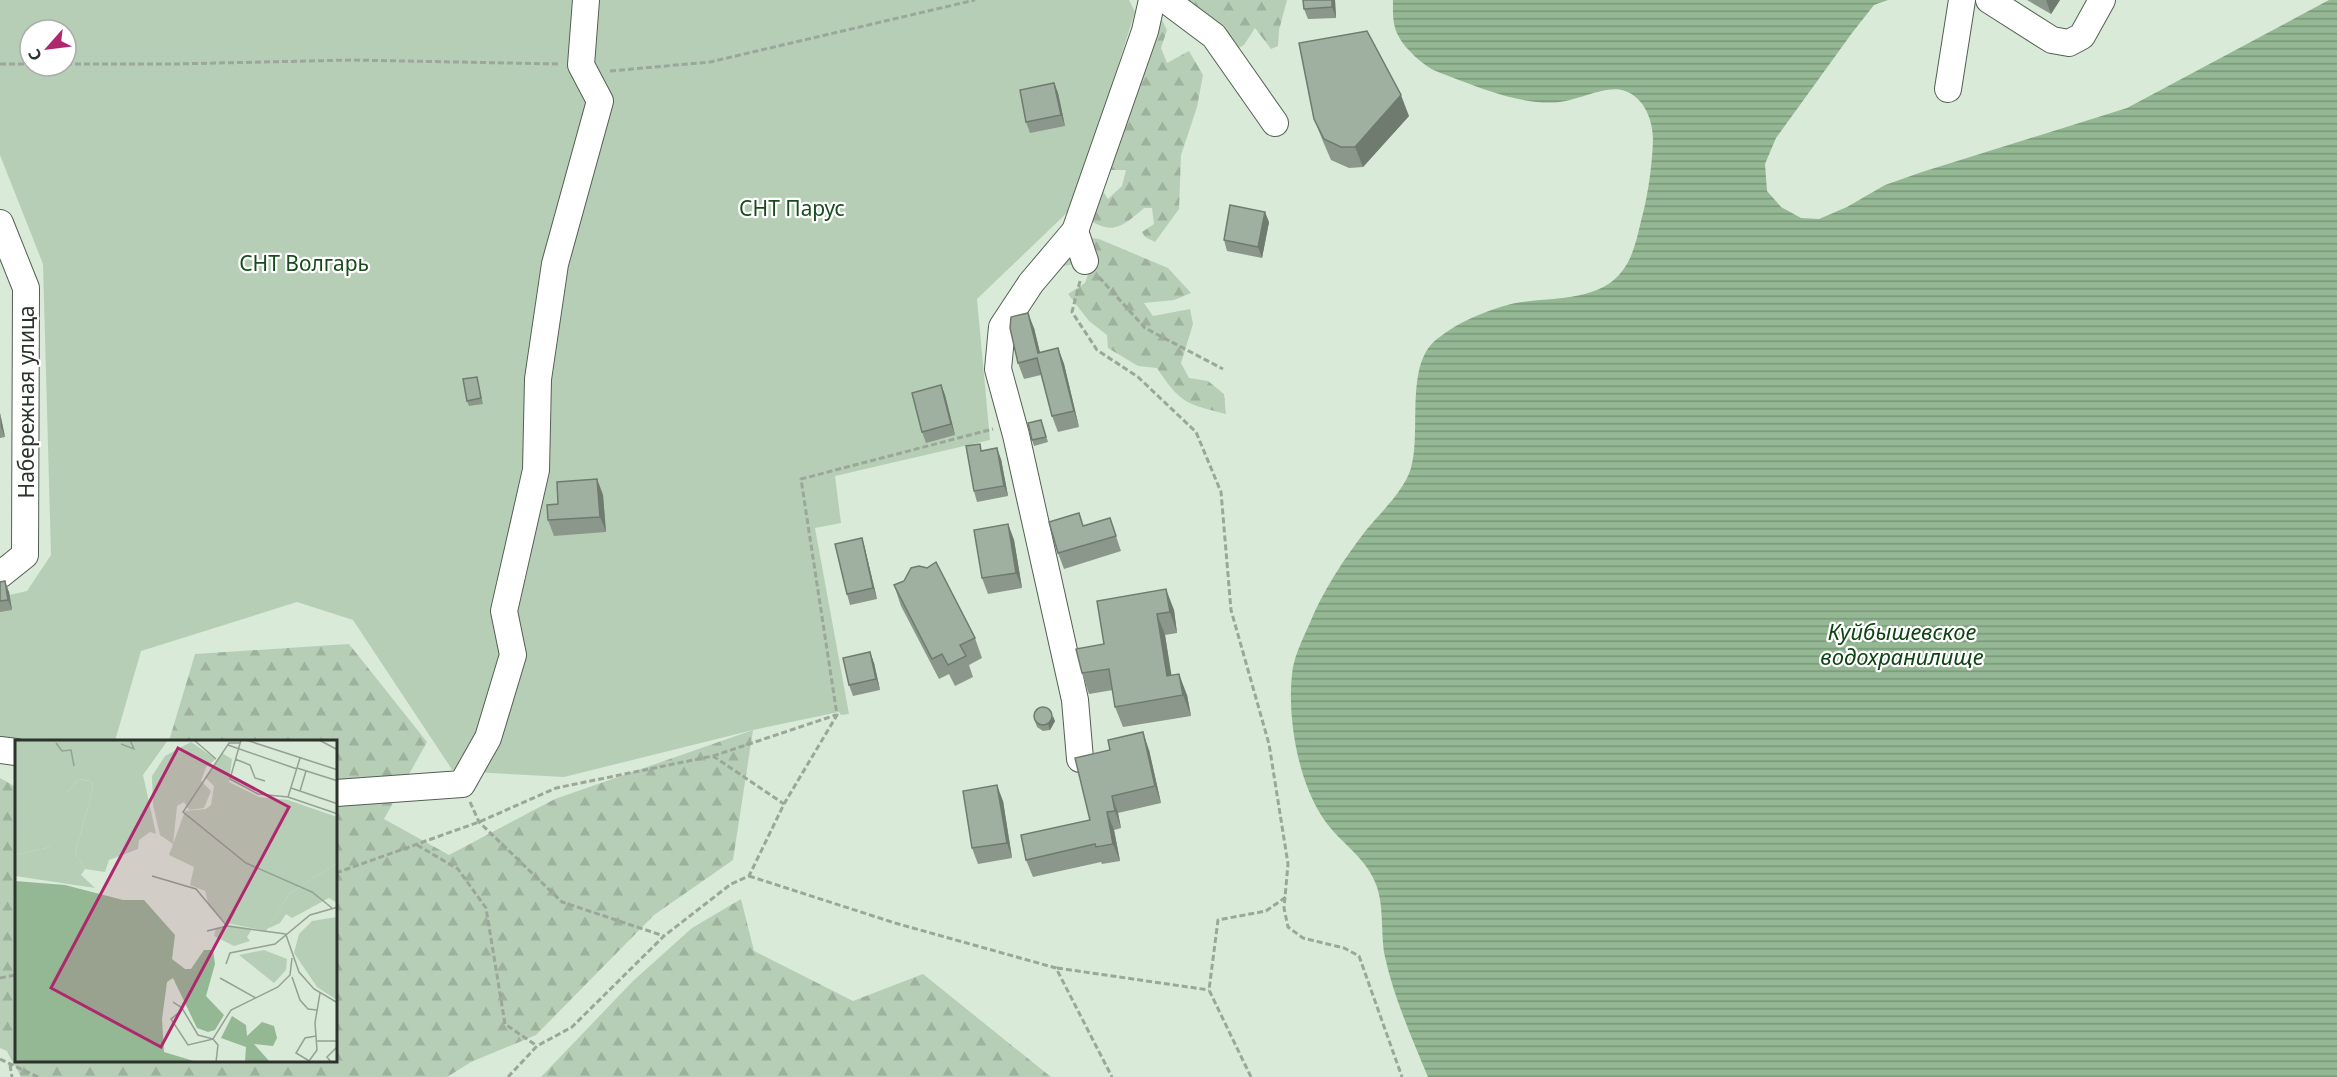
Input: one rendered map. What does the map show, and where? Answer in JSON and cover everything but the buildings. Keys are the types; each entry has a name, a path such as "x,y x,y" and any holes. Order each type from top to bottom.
{"street":[{"path":"338,793 462,784 488,738 513,655 504,611 537,470 538,379 555,264 600,101 581,65 586,0"},
{"path":"1080,759 1075,700 1013,424 998,369 1002,327 1031,284 1075,231 1144,31 1152,0"},
{"path":"1166,0 1215,36 1275,123"},
{"path":"1948,89 1962,0"},
{"path":"1989,0 2052,40 2069,43 2082,36 2102,0"},
{"name":"Набережная улица","path":"0,223 26,288 25,555 0,575"},
{"path":"1075,231 1085,261"},
{"path":"0,750 15,752"}],"path":[{"path":"78,64 352,60 581,65 605,71 621,71 710,62 975,0"},
{"path":"0,64 18,64"},
{"path":"1085,261 1145,328 1223,369"},
{"path":"1085,261 1072,312 1097,350 1138,377 1196,432 1221,492 1231,610 1269,744 1288,864 1284,908 1288,927 1303,938 1344,948 1359,956 1402,1077"},
{"path":"508,1077 537,1046 572,1027 664,936 731,884 749,876 784,804 837,715 801,479 1013,424"},
{"path":"338,872 479,822 556,788 712,756 837,715"},
{"path":"712,756 784,804"},
{"path":"462,784 479,822 562,902 664,936"},
{"path":"417,844 458,869 486,908 505,1024 537,1046"},
{"path":"749,876 895,923 1056,968 1209,990"},
{"path":"1251,1077 1209,990 1218,920 1266,911 1286,897"},
{"path":"1056,968 1112,1077"},
{"path":"0,978 15,975"},
{"path":"0,1059 38,1077"},
{"path":"10,1065 12,1077"}],"green space":[{"path":"0,0 1129,0 1135,12 1073,207 977,299 990,440 835,476 841,523 815,528 849,714 841,715 839,712 753,730 564,777 453,771 353,620 297,602 141,651 115,740 0,741 0,597 27,591 51,555 43,264 0,155"},
{"path":"1159,0 1287,0 1279,30 1278,46 1271,49 1255,28 1244,45 1216,60 1185,20"},
{"path":"1162,20 1167,30 1161,48 1167,63 1189,51 1203,75 1197,107 1181,155 1179,209 1155,242 1145,237 1142,232 1154,224 1152,208 1144,208 1122,225 1109,228 1084,217 1100,187 1108,199 1122,186 1126,170 1104,170 1139,22"},
{"path":"1063,234 1099,239 1168,268 1191,293 1174,300 1144,303 1153,316 1190,309 1193,324 1181,363 1189,378 1208,381 1224,394 1226,414 1202,408 1185,400 1172,389 1157,368 1138,366 1108,348 1107,335 1089,321 1068,294 1085,283 1093,260 1055,268"},
{"path":"349,644 427,742 384,819 449,855 555,799 753,730 733,860 654,915 536,1035 471,1062 447,1077 21,1077 7,1051 0,1048 0,778 15,786 15,1062 338,1062 338,740 169,740 195,654"},
{"path":"741,899 754,951 853,1001 923,974 1051,1077 541,1077 633,981 692,928"}],"water":[{"name":"Куйбышевское водохранилище","path":"1393,0 1888,0 1874,5 1852,33 1776,138 1765,164 1767,191 1781,207 1801,218 1819,219 1847,207 1885,185 2127,108 2329,0 2337,0 2337,1077 1428,1077 1393,988 1385,957 1380,900 1375,882 1360,859 1328,825 1309,792 1297,753 1291,712 1294,663 1321,599 1335,575 1367,529 1398,493 1408,476 1414,453 1417,382 1427,350 1437,339 1454,327 1491,310 1511,304 1586,294 1613,281 1626,265 1636,241 1648,191 1653,140 1649,118 1643,105 1632,94 1625,91 1611,89 1567,101 1546,103 1518,99 1490,91 1432,69 1413,54 1399,37 1394,23"}],"park label":[{"name":"СНТ Парус","path":"792,208"},
{"name":"СНТ Волгарь","path":"304,263"}]}
